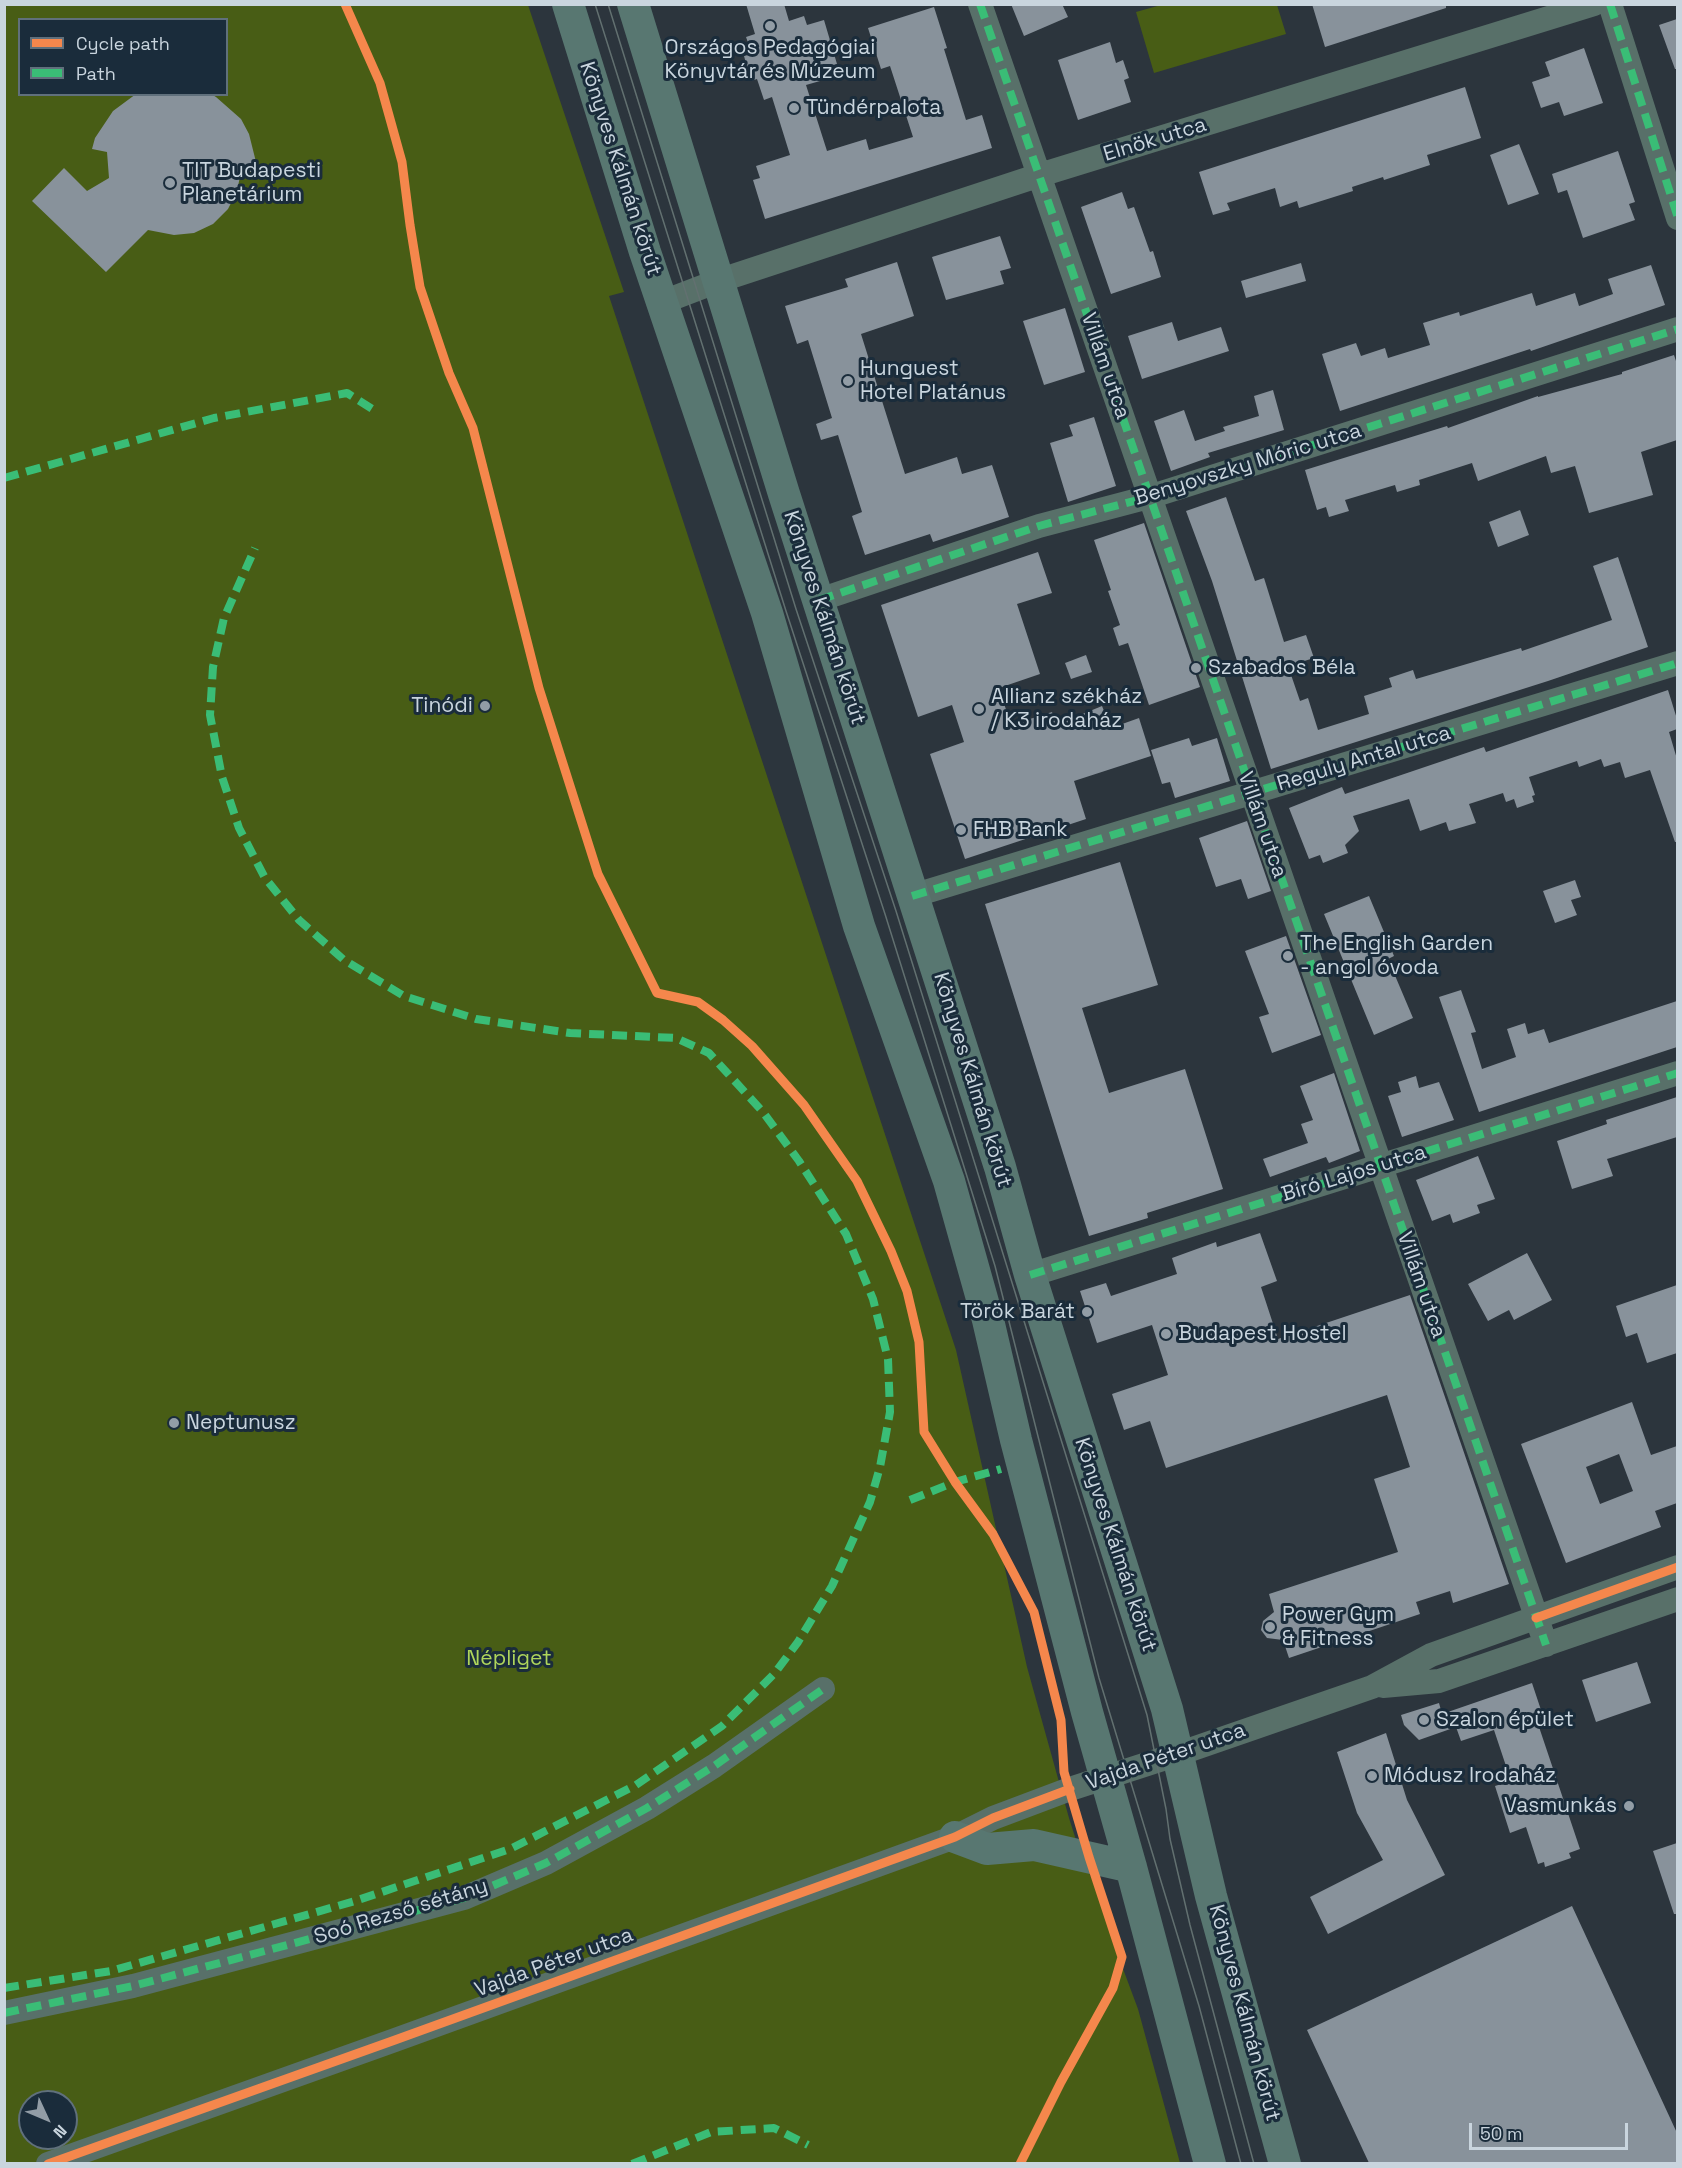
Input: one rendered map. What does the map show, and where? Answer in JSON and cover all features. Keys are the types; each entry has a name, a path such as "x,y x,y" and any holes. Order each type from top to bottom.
{"main road":[{"name":"Könyves Kálmán körút","path":"568,4 663,302 767,613 859,926 949,1181 988,1320 1022,1463 1210,2163"},
{"name":"Könyves Kálmán körút","path":"633,4 784,494 1000,1167 1030,1275 1167,1709 1211,1896 1285,2163"},
{"path":"955,1837 987,1849 1034,1845 1131,1867"}],"street":[{"name":"Villám utca","path":"980,4 1546,1645"},
{"name":"Elnök utca","path":"663,302 718,281 1040,175 1594,4"},
{"path":"1610,4 1677,218"},
{"name":"Benyovszky Móric utca","path":"819,600 1039,526 1149,497 1677,330"},
{"name":"Reguly Antal utca","path":"912,896 1677,663"},
{"name":"Bíró Lajos utca","path":"1030,1275 1677,1073"},
{"name":"Vajda Péter utca","path":"48,2163 955,1837 993,1818 1106,1777 1372,1687 1431,1655 1677,1567"},
{"name":"Vajda Péter utca","path":"1372,1687 1439,1682 1677,1599"},
{"name":"Soó Rezső sétány","path":"4,2013 133,1986 464,1898 546,1863 647,1808 714,1766 823,1689"}],"green space":[{"name":"Népliget","path":"5,5 528,5 624,292 609,296 956,1350 1027,1667 1084,1865 1103,1904 1113,1942 1138,2009 1180,2163 5,2164"},
{"path":"1161,5 1277,5 1286,34 1154,73 1136,12"}],"building":[{"name":"Tündérpalota","path":"746,4 784,4 789,21 804,16 807,25 824,20 837,64 816,70 820,81 806,85 827,151 866,139 869,150 913,137 890,66 881,69 868,28 934,7 947,48 944,49 966,120 982,115 992,148 765,219 753,180 760,178 756,166 790,155 772,97 764,100 757,79 751,81 744,56 752,54 746,37 755,34"},
{"path":"1011,4 1062,4 1068,17 1024,36"},
{"path":"1312,4 1446,4 1446,8 1325,47"},
{"path":"1677,19 1677,69 1675,69 1659,25"},
{"path":"1110,42 1116,63 1123,60 1129,78 1124,80 1131,102 1078,120 1058,60"},
{"path":"1584,48 1603,103 1564,116 1559,102 1541,108 1532,82 1550,76 1545,62"},
{"path":"1465,87 1481,138 1427,155 1430,165 1384,180 1383,177 1352,187 1353,191 1299,208 1297,201 1280,207 1275,188 1227,203 1230,210 1213,215 1199,172"},
{"name":"TIT Budapesti Planetárium","path":"133,96 214,96 241,119 249,134 256,162 255,172 241,172 237,191 228,209 213,224 194,233 174,235 148,230 106,272 32,201 64,168 87,191 109,178 107,152 92,149 95,138 113,111"},
{"path":"1519,144 1539,194 1508,205 1490,155"},
{"path":"1618,151 1635,202 1629,204 1635,220 1583,238 1567,190 1558,193 1552,174"},
{"path":"1122,192 1128,209 1134,207 1150,252 1153,251 1161,277 1111,294 1081,207"},
{"path":"1000,236 1011,268 1000,271 1004,284 946,300 932,257"},
{"name":"Hunguest Hotel Platánus","path":"897,262 914,316 861,334 905,474 957,457 962,474 992,465 1009,517 933,542 930,534 865,555 852,516 862,512 838,435 821,440 816,424 832,418 808,340 797,344 785,306 848,287 845,279"},
{"path":"1301,263 1306,281 1246,298 1241,281"},
{"path":"1651,265 1665,305 1531,351 1530,349 1340,411 1322,354 1356,343 1361,356 1385,348 1388,358 1430,345 1423,323 1459,312 1460,316 1532,293 1536,306 1575,293 1579,306 1613,294 1608,279"},
{"path":"1065,308 1085,372 1044,385 1023,321"},
{"path":"1172,322 1178,341 1221,327 1229,351 1142,379 1128,336"},
{"path":"1674,355 1677,364 1677,440 1641,452 1653,495 1589,513 1575,466 1551,473 1546,456 1478,481 1472,463 1419,480 1420,485 1397,492 1395,485 1345,500 1349,511 1329,517 1326,507 1317,510 1305,470 1447,426 1448,428 1538,396 1622,374 1622,372"},
{"path":"1273,390 1284,430 1208,453 1210,457 1171,471 1154,421 1184,410 1195,441 1225,431 1223,427 1259,416 1254,396"},
{"path":"1094,417 1116,486 1068,502 1050,443 1073,436 1069,425"},
{"path":"1226,497 1255,581 1264,578 1284,642 1306,635 1314,658 1288,666 1300,701 1308,698 1318,730 1369,714 1364,696 1392,687 1389,678 1413,670 1416,679 1521,648 1522,651 1612,620 1593,566 1618,557 1648,647 1271,769 1212,581 1186,511"},
{"path":"1520,510 1529,535 1498,547 1489,522"},
{"path":"1144,523 1200,687 1149,705 1128,643 1119,646 1113,628 1120,625 1094,540"},
{"name":"Allianz székház / K3 irodaház","path":"1038,552 1052,593 1017,604 1040,674 999,688 1011,725 1052,712 1056,725 1102,706 1111,728 1139,718 1151,756 1074,781 1086,819 965,859 930,754 964,742 952,705 918,717 881,605"},
{"path":"1086,655 1092,672 1071,679 1065,663"},
{"path":"1668,690 1677,719 1677,729 1669,732 1677,759 1677,842 1675,842 1650,770 1625,778 1620,762 1604,767 1601,759 1579,767 1577,761 1529,777 1535,795 1532,796 1534,802 1517,808 1514,799 1506,802 1503,793 1469,804 1476,823 1449,831 1446,822 1420,831 1409,799 1353,816 1359,831 1345,845 1348,853 1323,863 1320,855 1309,859 1289,808 1342,787 1345,794 1484,747 1486,752"},
{"path":"1189,738 1192,746 1217,738 1230,781 1175,798 1170,782 1162,784 1151,750"},
{"path":"1247,821 1271,891 1248,899 1241,879 1216,887 1199,838"},
{"path":"1120,862 1158,985 1082,1008 1109,1093 1185,1069 1223,1189 1147,1213 1148,1218 1089,1236 985,904"},
{"path":"1575,880 1581,897 1571,900 1577,915 1555,923 1543,891"},
{"path":"1369,896 1394,956 1388,959 1413,1018 1374,1035 1324,914"},
{"path":"1286,936 1321,1035 1272,1053 1259,1017 1269,1014 1245,951"},
{"path":"1461,990 1476,1032 1471,1033 1482,1069 1516,1057 1507,1029 1525,1023 1528,1034 1544,1029 1549,1043 1677,1001 1677,1047 1479,1112 1439,997"},
{"path":"1334,1073 1360,1151 1329,1163 1326,1157 1270,1177 1263,1159 1308,1143 1301,1124 1313,1120 1300,1086"},
{"path":"1416,1076 1419,1088 1439,1082 1454,1120 1402,1137 1388,1096 1401,1092 1398,1082"},
{"path":"1677,1097 1677,1137 1607,1159 1613,1176 1572,1189 1557,1141 1607,1124 1606,1120"},
{"path":"1478,1156 1495,1199 1477,1205 1480,1213 1453,1223 1450,1214 1432,1221 1416,1180"},
{"path":"1260,1233 1277,1281 1261,1287 1278,1339 1410,1295 1509,1584 1453,1603 1450,1591 1416,1602 1420,1614 1289,1658 1283,1640 1267,1638 1261,1630 1263,1621 1274,1612 1269,1594 1398,1552 1374,1479 1410,1467 1387,1395 1166,1468 1150,1421 1124,1430 1112,1394 1168,1375 1152,1325 1097,1343 1080,1291 1106,1283 1111,1296 1177,1274 1172,1258 1216,1242 1217,1247"},
{"path":"1527,1253 1552,1300 1514,1320 1509,1310 1488,1321 1468,1284"},
{"path":"1677,1285 1677,1353 1647,1363 1637,1333 1626,1337 1616,1306"},
{"path":"1632,1402 1651,1455 1677,1446 1677,1503 1655,1511 1661,1527 1566,1563 1521,1444","holes":["1619,1454 1633,1491 1600,1504 1586,1467"]},
{"path":"1637,1662 1651,1703 1596,1722 1582,1680"},
{"path":"1532,1683 1543,1716 1536,1718 1580,1849 1569,1853 1571,1858 1545,1867 1544,1862 1538,1864 1526,1827 1510,1833 1495,1786 1511,1781 1494,1730 1461,1741 1456,1727 1419,1740 1404,1725 1401,1715 1439,1703 1442,1714"},
{"path":"1386,1733 1407,1800 1445,1875 1328,1934 1310,1897 1383,1860 1357,1813 1337,1752"},
{"path":"1677,1843 1677,1914 1674,1914 1653,1851"},
{"path":"1572,1906 1677,2133 1677,2163 1369,2163 1307,2030"}],"tram line":[{"path":"595,4 995,1266 1099,1678 1199,2006 1241,2164"},
{"path":"608,4 796,609 896,911 1147,1715 1170,1839 1190,1925 1254,2164"}],"marked path":[{"path":"980,4 1546,1645"},
{"path":"1610,4 1678,218"},
{"path":"819,600 1039,526 1149,497 1678,329"},
{"path":"4,478 214,418 347,393 377,412"},
{"path":"4,1988 111,1971 355,1901 510,1849 636,1785 722,1726 774,1674 798,1642 832,1586 870,1502 880,1467 890,1412 888,1359 873,1299 846,1234 799,1161 763,1112 709,1053 676,1038 570,1033 476,1019 404,996 344,960 299,920 265,878 239,828 222,777 210,715 213,667 224,618 255,548"},
{"path":"912,896 1678,663"},
{"path":"1030,1275 1678,1073"},
{"path":"910,1500 955,1482 1001,1469"},
{"path":"4,2013 133,1986 464,1898 546,1863 647,1808 714,1766 823,1689"},
{"path":"632,2164 711,2132 774,2128 808,2145"}],"cycle path":[{"path":"345,4 380,83 402,162 420,287 449,373 473,428 539,688 598,874 657,993 698,1002 723,1020 752,1046 804,1105 857,1181 891,1251 907,1291 919,1342 924,1432 955,1482 993,1534 1034,1612 1061,1720 1064,1772 1122,1957 1113,1988 1061,2082 1020,2164"},
{"path":"1536,1618 1678,1567"},
{"path":"48,2164 955,1837 993,1818 1070,1789"}],"place":[{"name":"Országos Pedagógiai Könyvtár és Múzeum","path":"770,26"},
{"name":"Tündérpalota","path":"794,108"},
{"name":"TIT Budapesti Planetárium","path":"170,183"},
{"name":"Hunguest Hotel Platánus","path":"848,381"},
{"name":"Szabados Béla","path":"1196,668"},
{"name":"Tinódi","path":"485,706"},
{"name":"Allianz székház / K3 irodaház","path":"979,709"},
{"name":"FHB Bank","path":"961,830"},
{"name":"The English Garden - angol óvoda","path":"1288,956"},
{"name":"Török Barát","path":"1087,1312"},
{"name":"Budapest Hostel","path":"1166,1334"},
{"name":"Neptunusz","path":"174,1423"},
{"name":"Power Gym & Fitness","path":"1270,1627"},
{"name":"Szalon épület","path":"1424,1720"},
{"name":"Módusz Irodaház","path":"1372,1776"},
{"name":"Vasmunkás","path":"1629,1806"}]}
